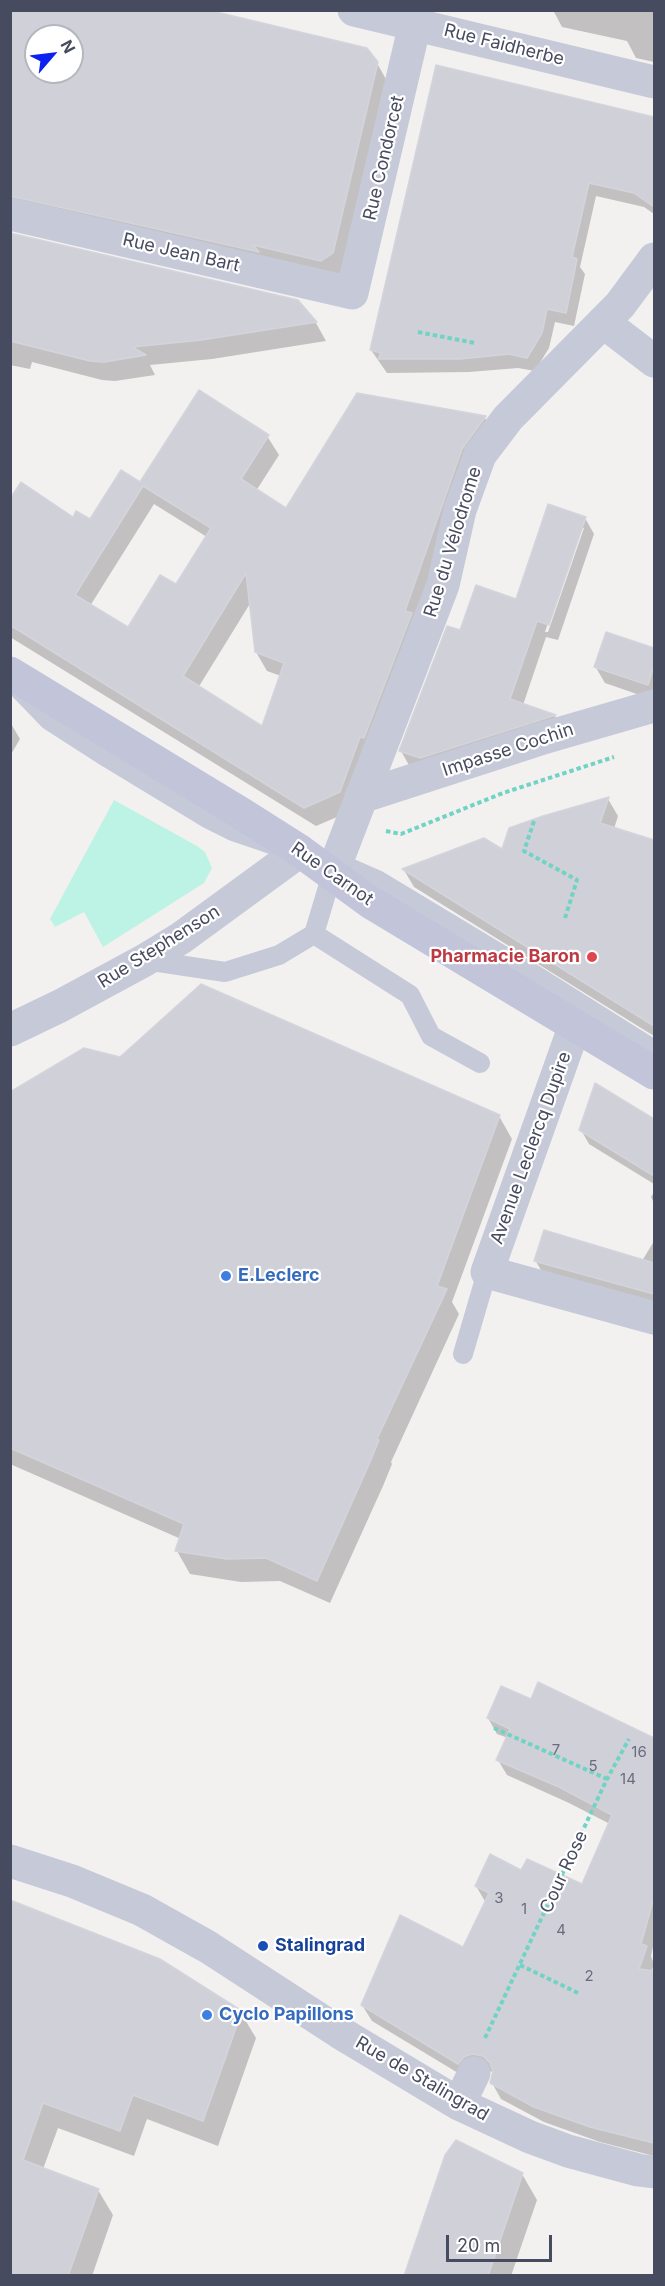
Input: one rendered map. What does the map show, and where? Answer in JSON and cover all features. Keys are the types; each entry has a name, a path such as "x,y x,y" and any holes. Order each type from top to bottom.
{"main road":[{"name":"Rue Carnot","path":"10,673 300,851 334,868 370,902 654,1073"}],"street":[{"name":"Rue Faidherbe","path":"354,10 654,82"},
{"name":"Rue Condorcet","path":"352,293 415,24"},
{"name":"Rue Jean Bart","path":"10,214 352,293"},
{"name":"Rue du Vélodrome","path":"334,868 443,585 460,510 480,455 508,418 620,305 654,259"},
{"path":"603,322 654,361"},
{"name":"Impasse Cochin","path":"361,797 540,739 654,706"},
{"name":"Rue Stephenson","path":"10,1030 145,960 208,919 300,851"},
{"name":"Avenue Leclercq Dupire","path":"487,1272 575,1025"},
{"path":"487,1272 654,1318"},
{"name":"Rue de Stalingrad","path":"10,1861 72,1881 150,1914 208,1947 339,2032 459,2104 530,2137 568,2151 638,2170 654,2172"},
{"path":"459,2104 474,2073"}],"lane":[{"path":"10,678 49,720 207,818 261,842 300,851"},
{"path":"145,960 225,972 279,955 314,934 334,868 379,881 654,1050"},
{"path":"314,934 410,995 431,1036 480,1063"},
{"path":"463,1354 487,1272"}],"path":[{"path":"418,332 475,343"},
{"path":"401,834 503,793 622,754"},
{"path":"534,820 525,851 577,880 565,918"},
{"path":"494,1728 607,1779"},
{"name":"Cour Rose","path":"485,2038 607,1779 629,1739"},
{"path":"520,1965 578,1993"}],"green space":[{"path":"114,800 197,846 205,852 212,868 204,883 103,947 84,912 55,927 50,919"}],"building":[{"path":"10,10 208,10 367,48 378,62 333,253 321,261 253,245 259,252 10,196"},
{"path":"436,65 654,117 654,207 634,193 589,183 572,257 577,259 566,313 547,309 542,333 527,358 509,354 460,359 378,359 381,353 370,350"},
{"path":"10,233 298,300 317,322 201,340 132,347 146,355 104,362 90,361 10,341"},
{"path":"199,390 269,435 241,479 286,508 357,393 486,416 462,449 405,611 412,613 364,738 360,737 340,792 304,808 10,625 10,499 21,482 73,517 76,511 90,519 121,470 140,482","holes":["143,486 211,528 176,584 160,575 128,627 75,595","246,573 255,652 284,663 262,726 183,676"]},
{"path":"548,504 586,517 549,625 537,621 510,699 556,715 420,758 399,751 447,626 460,630 476,585 516,599"},
{"path":"606,632 654,648 654,666 648,685 594,667"},
{"path":"609,797 600,823 654,840 654,1026 402,869 484,838 502,849 509,828"},
{"name":"E.Leclerc","path":"201,984 500,1115 437,1286 447,1289 377,1439 379,1440 370,1462 317,1581 266,1558 227,1559 175,1551 184,1524 10,1448 10,1092 84,1048 120,1057"},
{"path":"595,1083 654,1119 654,1176 579,1130"},
{"path":"544,1230 654,1263 654,1294 534,1261"},
{"path":"538,1682 654,1738 654,1897 641,1944 647,1946 639,1969 654,1971 654,2143 590,2127 534,2107 490,2083 493,2071 490,2063 483,2056 472,2054 464,2057 458,2064 361,2005 400,1915 463,1947 489,1893 475,1886 490,1854 521,1870 527,1859 582,1884 612,1815 559,1787 496,1760 510,1729 487,1718 501,1686 531,1699"},
{"path":"10,1900 160,1959 242,2011 203,2121 133,2095 120,2131 43,2103 23,2160 99,2189 68,2276 10,2276"},
{"path":"456,2140 523,2173 488,2276 404,2276 445,2155"}],"place":[{"name":"Pharmacie Baron","path":"592,957"},
{"name":"E.Leclerc","path":"226,1276"},
{"name":"Stalingrad","path":"263,1946"},
{"name":"Cyclo Papillons","path":"207,2015"}]}
